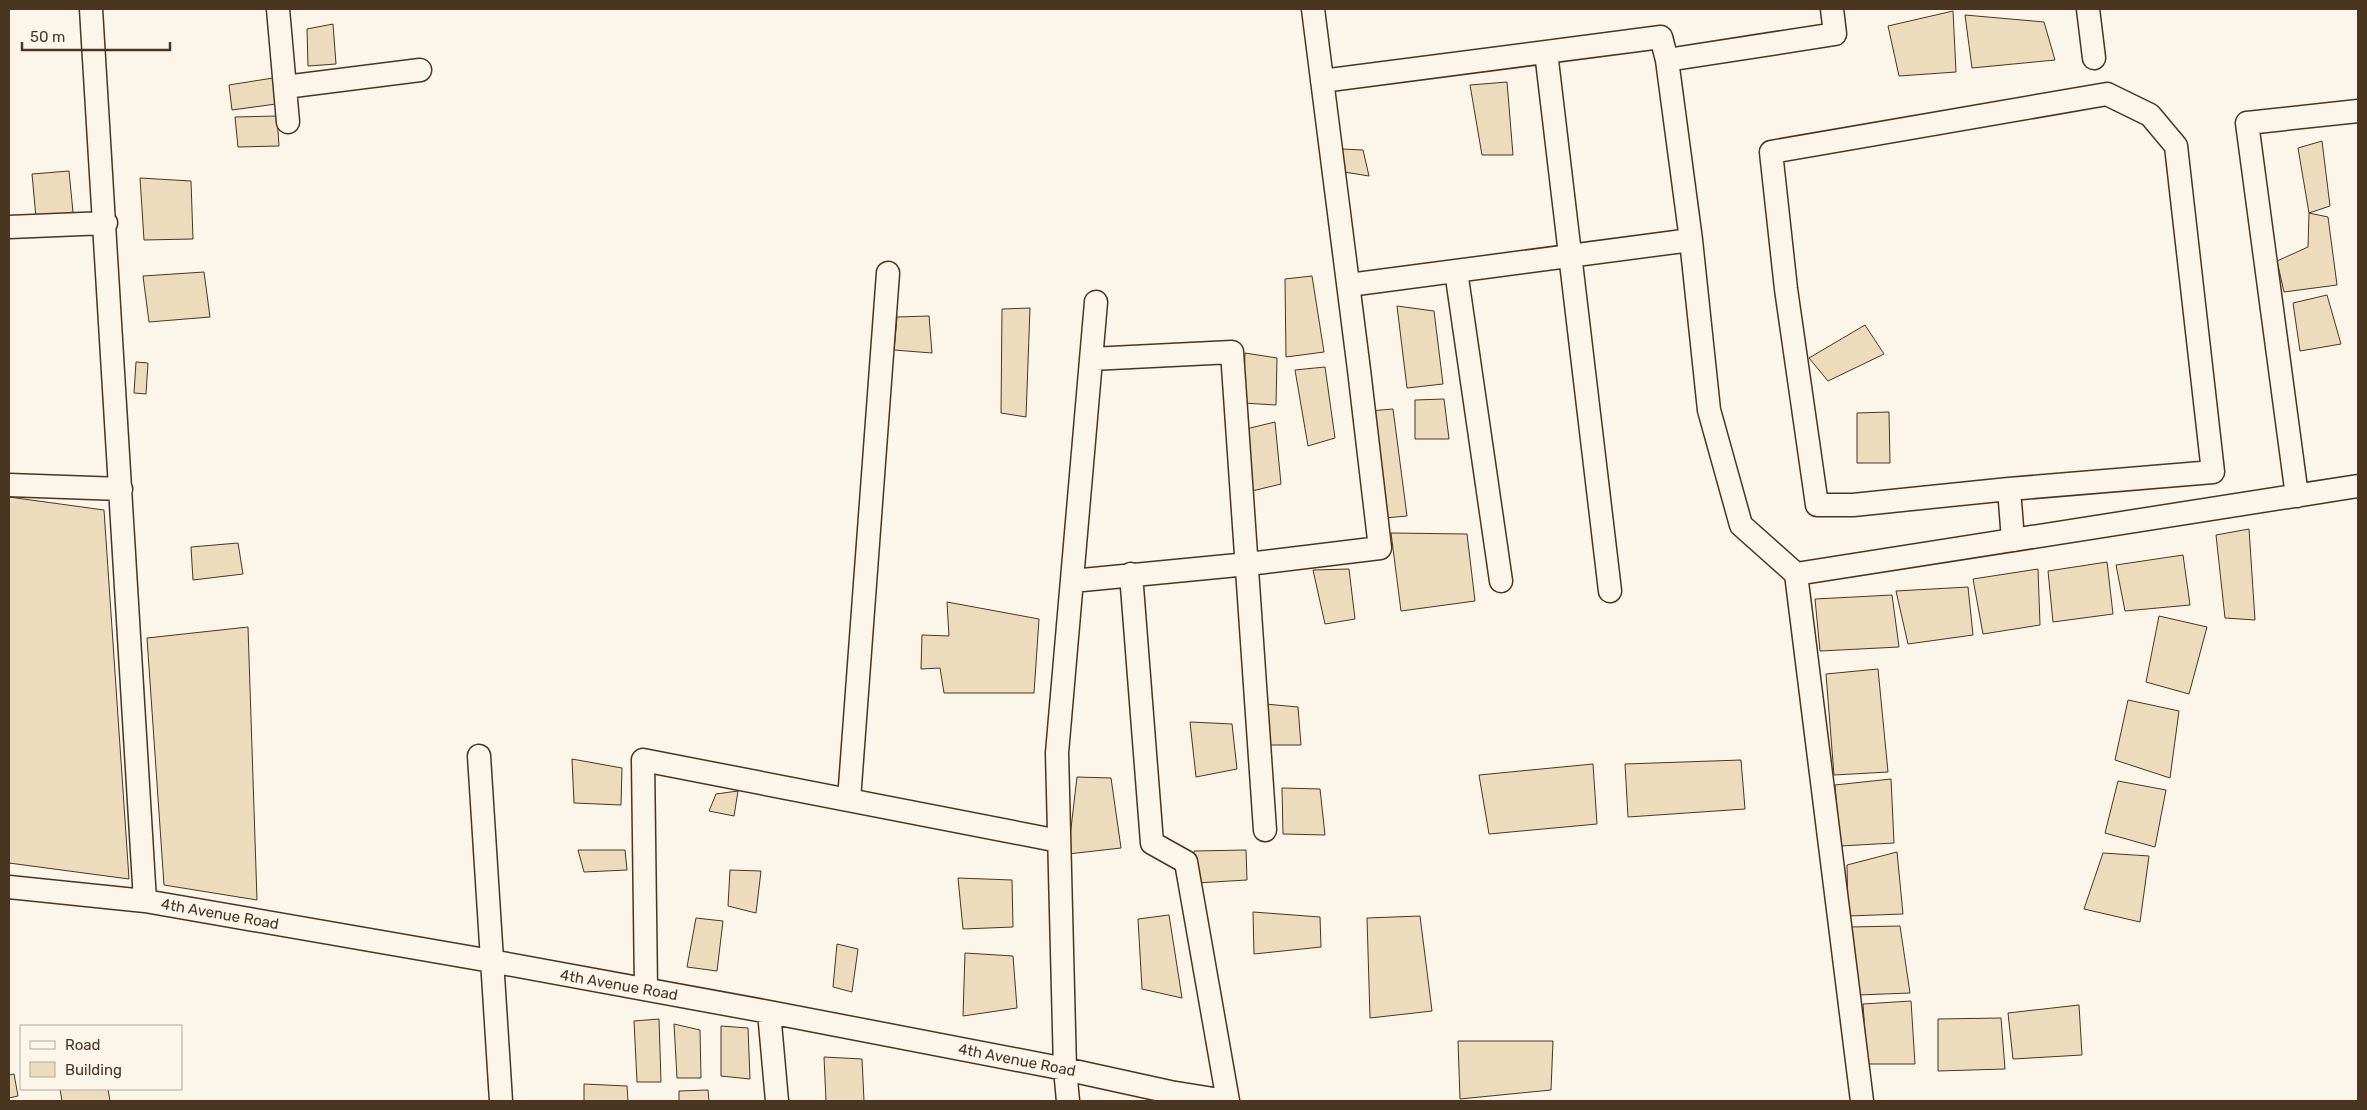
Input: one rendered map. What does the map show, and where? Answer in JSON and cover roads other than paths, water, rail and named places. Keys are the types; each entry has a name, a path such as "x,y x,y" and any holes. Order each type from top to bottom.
{"street":[{"path":"91,9 106,223 145,901"},
{"path":"278,9 288,122"},
{"path":"1072,581 1248,564 1380,548 1349,285 1313,9"},
{"path":"1667,60 1834,34 1832,9"},
{"path":"2088,9 2094,58"},
{"path":"1322,81 1661,37 1667,60 1691,240 1709,410 1741,525 1796,574 1862,1101"},
{"path":"1546,52 1610,591"},
{"path":"285,87 420,70"},
{"path":"2107,94 2150,115 2176,146 2213,472 2009,489 1853,505 1817,505 1786,289 1771,152 2107,94"},
{"path":"2297,496 2247,123 2358,111"},
{"path":"9,227 106,223"},
{"path":"1349,285 1691,240"},
{"path":"1456,271 1501,580"},
{"path":"849,800 888,273"},
{"path":"1068,1101 1065,1069 1057,753 1096,302"},
{"path":"1091,359 1232,352 1265,830"},
{"path":"9,485 121,489"},
{"path":"1796,574 2358,486"},
{"path":"2009,489 2013,540"},
{"path":"1131,574 1152,843 1186,862 1227,1101"},
{"path":"479,756 501,1101"},
{"path":"646,989 643,760 1059,841"},
{"name":"4th Avenue Road","path":"9,887 145,901 491,961 1065,1069 1170,1097 1227,1101"},
{"path":"769,1012 777,1101"}]}
